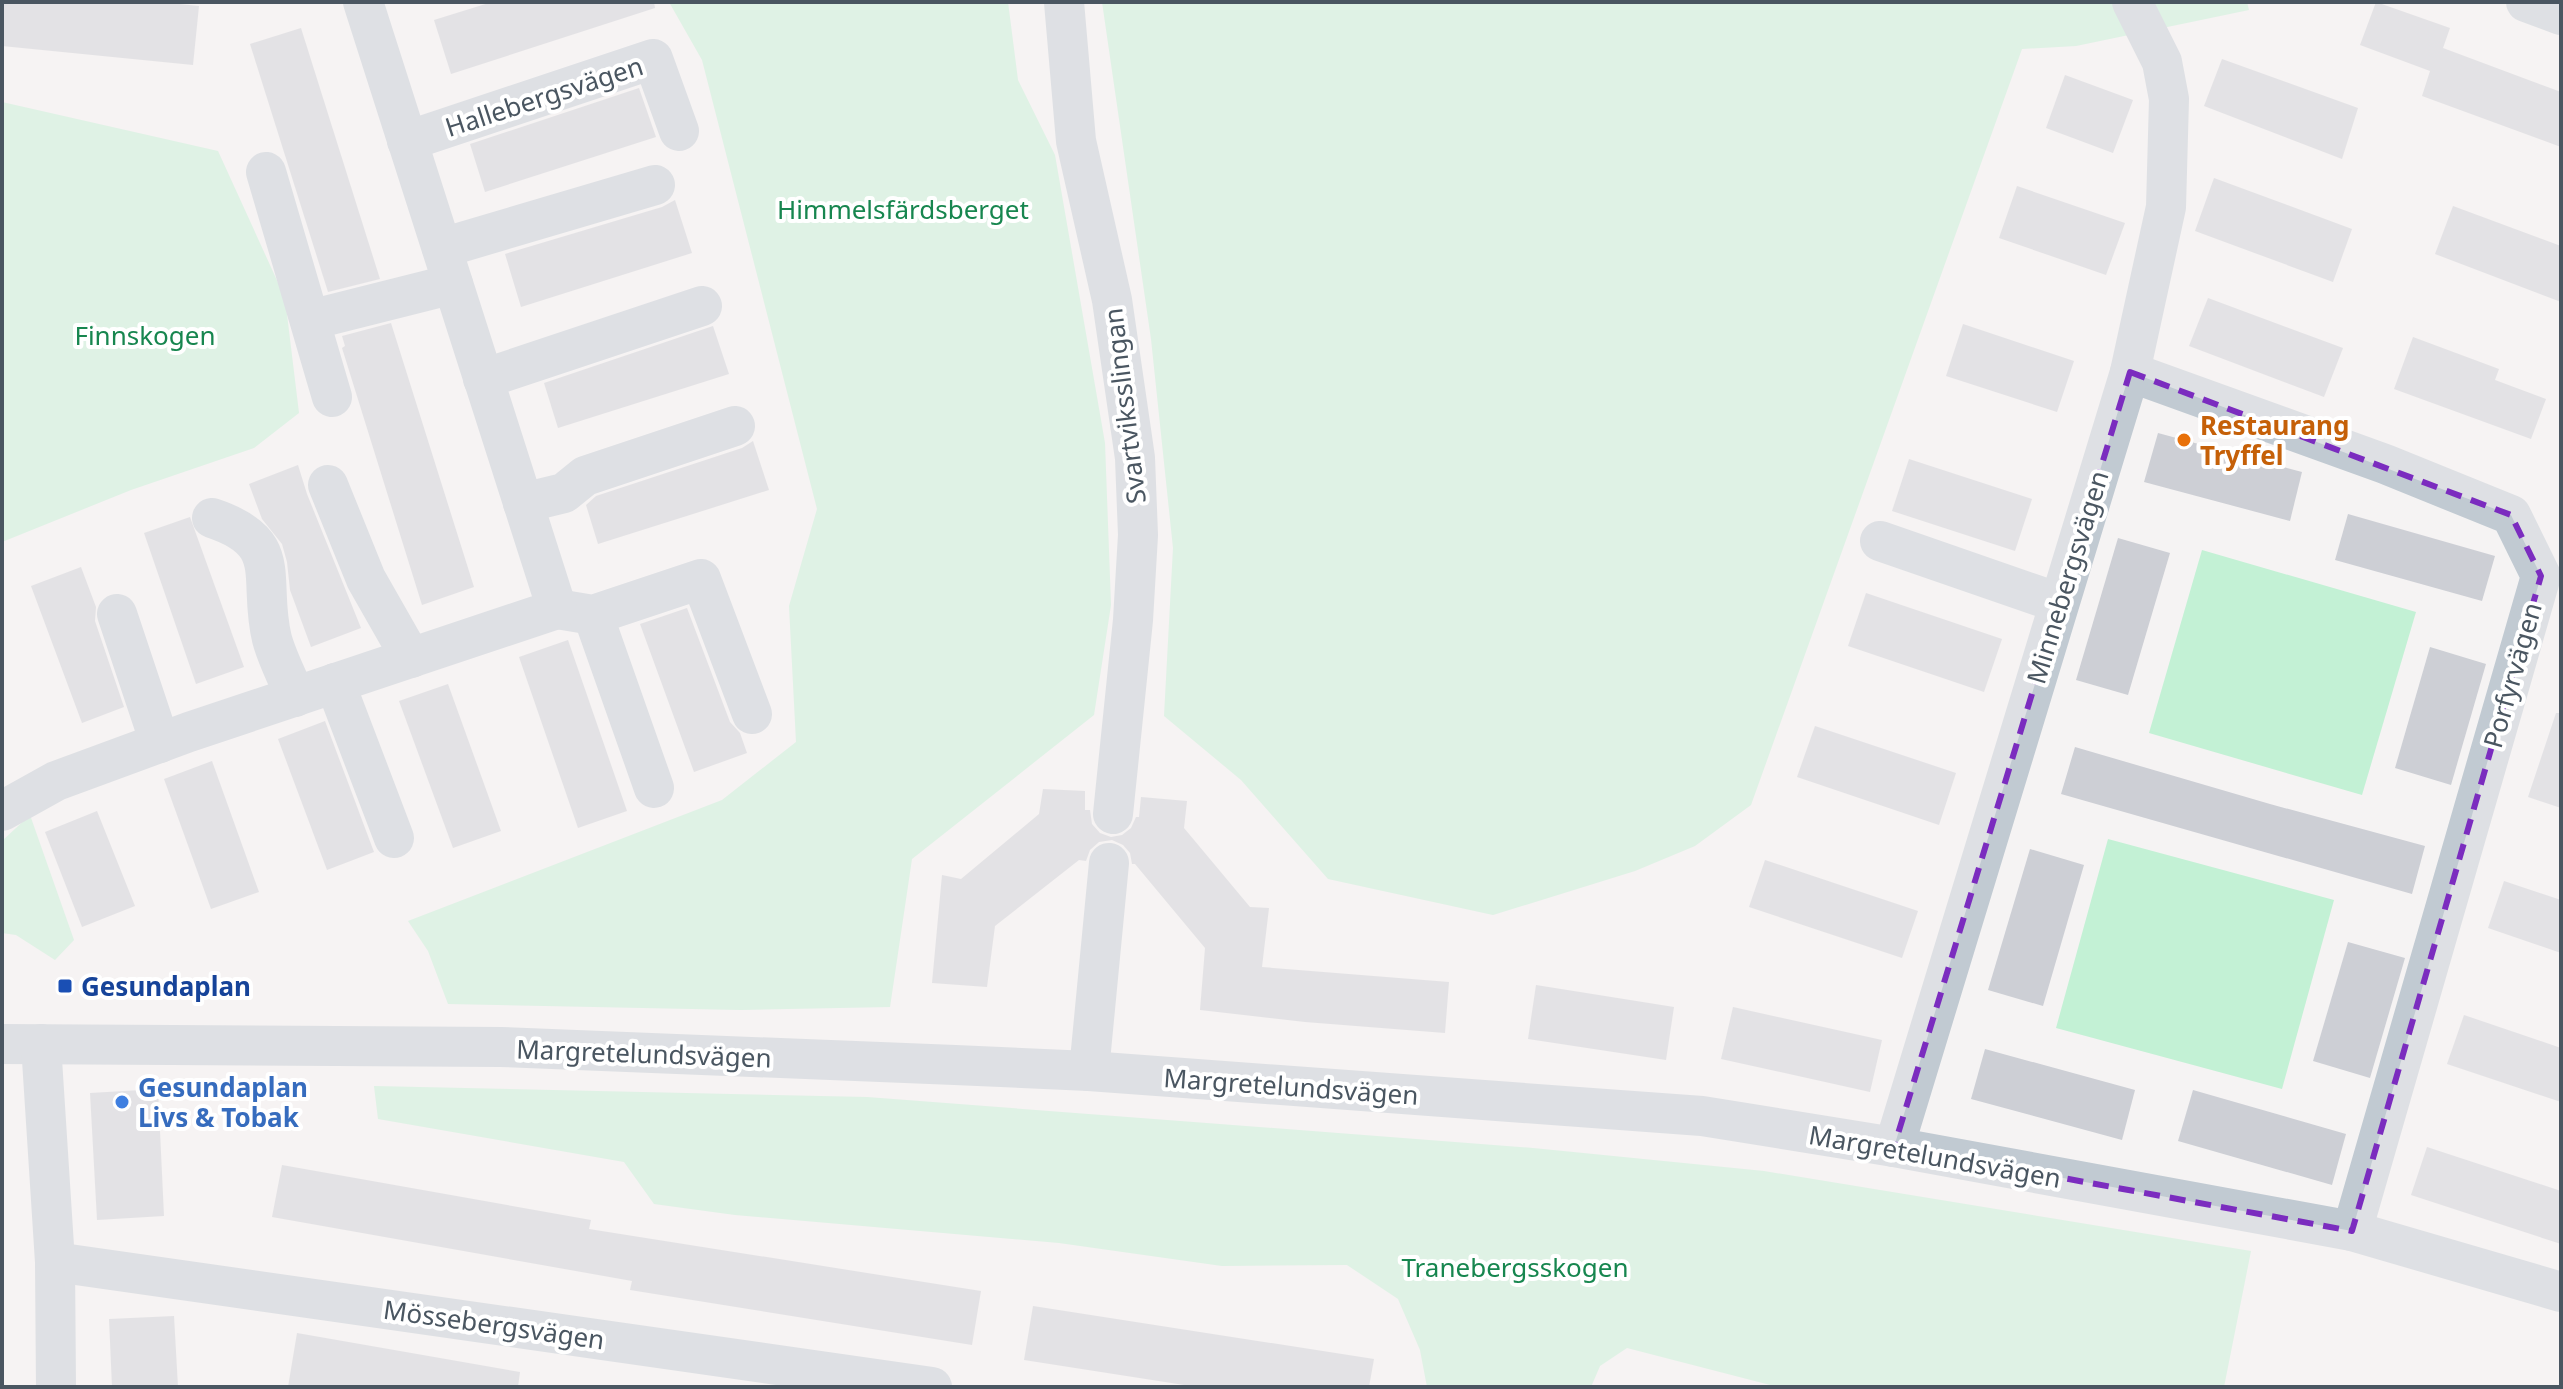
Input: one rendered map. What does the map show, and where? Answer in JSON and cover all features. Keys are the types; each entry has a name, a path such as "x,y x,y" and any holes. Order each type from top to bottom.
{"street":[{"name":"Svartviksslingan","path":"1064,2 1076,141 1112,300 1135,458 1138,535 1133,620 1113,814"},
{"name":"Minnebergsvägen","path":"1894,1147 2130,372 2166,207 2169,99 2162,62 2132,2"},
{"path":"2526,2 2561,15"},
{"path":"360,3 523,503 654,788"},
{"name":"Hallebergsvägen","path":"407,141 653,59 679,131"},
{"path":"266,172 332,397"},
{"path":"310,320 655,185"},
{"path":"483,379 702,306"},
{"name":"Porfyrvägen","path":"2130,372 2385,464 2511,515 2541,576 2352,1231"},
{"path":"523,503 564,493 585,476 735,426"},
{"path":"328,485 366,579 411,658"},
{"path":"212,518 239,527 261,547 272,639 295,697"},
{"path":"1880,541 2059,603"},
{"path":"2,811 56,781 335,683 411,658 701,579 752,714"},
{"path":"117,614 160,743"},
{"path":"335,683 394,838"},
{"path":"1089,1071 1109,863"},
{"path":"21,1044 55,1262 56,1387"},
{"name":"Margretelundsvägen","path":"21,1044 501,1047 1089,1071 1702,1116 1894,1147 2352,1231 2561,1292"},
{"name":"Mössebergsvägen","path":"55,1262 932,1387"}],"highlighted area":[{"path":"2130,372 2511,515 2541,576 2352,1231 1894,1147"}],"green space":[{"name":"Himmelsfärdsberget","path":"669,2 1008,2 1018,80 1055,155 1105,443 1111,605 1094,715 912,859 890,1007 741,1010 448,1004 428,951 408,921 722,800 796,742 789,606 817,509 702,60"},
{"path":"1102,2 2247,2 2249,10 2076,46 2022,49 1751,805 1695,846 1635,871 1493,915 1328,879 1241,780 1164,716 1173,548 1151,339"},
{"name":"Finnskogen","path":"2,102 218,151 285,298 299,413 254,448 131,490 2,542"},
{"path":"2202,550 2416,612 2362,795 2149,733"},
{"path":"30,815 74,940 55,960 16,935 2,933 2,841"},
{"path":"2108,839 2334,900 2282,1089 2056,1028"},
{"name":"Tranebergsskogen","path":"374,1086 867,1097 1533,1148 1764,1171 2251,1251 2224,1387 1778,1387 1627,1348 1600,1366 1591,1387 1427,1387 1420,1350 1398,1299 1347,1265 1222,1266 1059,1243 735,1215 654,1204 624,1162 378,1119"}],"building":[{"path":"2,2 160,2 199,6 193,65 2,46"},
{"path":"492,2 654,2 655,8 451,74 434,20"},
{"path":"2376,2 2450,28 2443,48 2561,92 2561,147 2422,96 2430,71 2360,45"},
{"path":"301,28 380,279 328,292 250,44"},
{"path":"2222,59 2358,108 2342,159 2204,106"},
{"path":"2065,75 2133,100 2113,153 2046,128"},
{"path":"639,88 656,137 485,192 470,144"},
{"path":"2214,178 2352,229 2333,282 2195,231"},
{"path":"2017,186 2125,223 2106,275 1999,238"},
{"path":"675,200 692,253 521,307 505,254 662,207"},
{"path":"2453,206 2561,246 2561,302 2435,254"},
{"path":"2208,298 2343,348 2324,397 2189,346"},
{"path":"391,323 474,587 422,605 342,348 345,346 342,336"},
{"path":"1963,324 2074,361 2057,412 1946,376"},
{"path":"713,326 729,374 558,428 544,383"},
{"path":"2413,337 2499,369 2495,380 2546,399 2531,439 2394,389"},
{"path":"2158,433 2302,472 2290,521 2144,482"},
{"path":"753,441 769,490 598,544 586,505 596,496 742,448"},
{"path":"1909,459 2032,499 2015,551 1892,511"},
{"path":"298,465 361,628 311,647 290,590 282,544 262,519 249,484"},
{"path":"2348,514 2495,556 2482,601 2335,560"},
{"path":"190,517 244,667 196,684 144,533"},
{"path":"2118,538 2170,553 2128,695 2076,680"},
{"path":"81,567 96,607 95,621 124,707 82,723 31,586"},
{"path":"1866,593 2002,639 1984,692 1848,646"},
{"path":"687,608 730,722 740,733 747,753 694,772 640,624"},
{"path":"568,640 627,811 578,828 519,657"},
{"path":"2430,647 2486,664 2451,785 2395,768"},
{"path":"448,684 501,831 453,848 399,701"},
{"path":"2556,713 2561,713 2561,808 2528,797"},
{"path":"325,721 374,852 327,870 278,739"},
{"path":"1815,726 1956,773 1939,825 1797,777"},
{"path":"2075,747 2425,846 2412,894 2061,794"},
{"path":"212,761 259,892 211,909 164,779"},
{"path":"1043,789 1085,791 1085,810 1090,810 1092,824 1100,833 1111,837 1122,835 1131,828 1136,817 1139,817 1141,797 1187,801 1184,828 1250,907 1269,908 1262,967 1449,982 1445,1033 1200,1010 1205,948 1132,864 1130,853 1112,840 1099,842 1090,850 1086,861 1079,860 995,926 987,987 932,983 942,875 961,879 1039,814"},
{"path":"97,811 135,906 82,927 45,832"},
{"path":"2030,849 2084,865 2043,1006 1988,990"},
{"path":"1765,860 1918,911 1902,958 1749,907"},
{"path":"2504,881 2561,900 2561,953 2488,928"},
{"path":"2348,942 2405,958 2370,1078 2313,1061"},
{"path":"1536,985 1674,1007 1666,1060 1528,1039"},
{"path":"1733,1007 1882,1040 1870,1092 1721,1059"},
{"path":"2464,1015 2561,1048 2561,1102 2447,1064"},
{"path":"1985,1049 2135,1090 2122,1140 1971,1099"},
{"path":"158,1089 164,1216 97,1220 90,1093"},
{"path":"2193,1090 2346,1134 2332,1185 2178,1141"},
{"path":"2427,1147 2561,1191 2561,1244 2411,1195"},
{"path":"282,1165 591,1220 589,1229 981,1291 972,1345 630,1290 632,1281 272,1217"},
{"path":"1033,1306 1374,1359 1369,1387 1197,1387 1024,1360"},
{"path":"174,1316 178,1387 112,1387 109,1319"},
{"path":"297,1333 520,1372 518,1387 288,1387"}],"place":[{"name":"Restaurang Tryffel","path":"2184,440"},
{"name":"Gesundaplan","path":"65,986"},
{"name":"Gesundaplan Livs & Tobak","path":"122,1102"}]}
